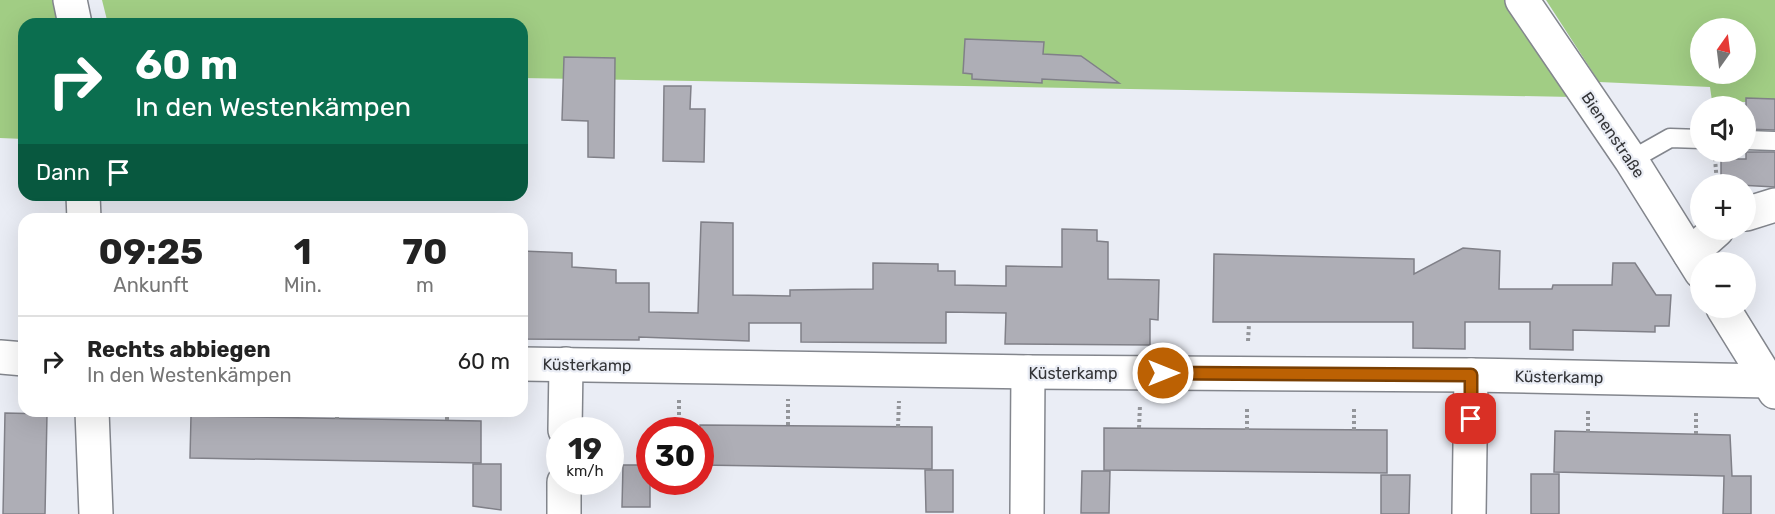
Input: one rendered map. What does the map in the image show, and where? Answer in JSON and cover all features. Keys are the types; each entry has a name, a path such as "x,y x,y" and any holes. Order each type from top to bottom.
{"street":[{"path":"70,0 74,18"},
{"name":"Bienenstraße","path":"1522,0 1631,160 1690,255"},
{"path":"1756,211 1775,205"},
{"path":"1729,318 1772,386"},
{"path":"0,357 18,358"},
{"name":"Küsterkamp","path":"528,364 1028,372 1471,375 1772,386"},
{"path":"565,417 566,364"},
{"path":"1027,514 1028,372"},
{"path":"1469,514 1471,375"},
{"path":"92,417 96,514"},
{"path":"564,495 564,514"}],"lane":[{"path":"1631,160 1670,138 1690,139"},
{"path":"1756,140 1775,141"}],"path":[{"path":"679,391 679,417"},
{"path":"788,393 788,425"},
{"path":"898,427 899,393"},
{"path":"1139,428 1140,396"},
{"path":"1247,398 1247,430"},
{"path":"1354,400 1354,430"},
{"path":"1588,402 1588,432"},
{"path":"1696,403 1696,434"}],"green space":[{"path":"0,0 54,0 57,18 18,18 18,139 0,138"},
{"path":"102,0 1508,0 1573,97 528,78 528,18 106,18"},
{"path":"1546,0 1775,0 1775,103 1756,102 1756,96 1711,96 1710,87 1599,82"}],"building":[{"path":"965,39 1044,42 1043,54 1081,56 1119,83 1042,79 1042,83 972,79 972,74 963,73"},
{"path":"564,57 615,58 614,158 588,157 588,121 562,120"},
{"path":"664,86 691,86 690,109 705,109 704,162 663,161"},
{"path":"1756,98 1775,99 1775,130 1756,129"},
{"path":"1756,152 1775,152 1775,187 1756,186 1756,174 1721,174 1721,162 1756,162"},
{"path":"701,222 733,223 733,295 790,296 790,290 873,289 873,263 938,264 938,271 955,271 955,285 1006,286 1006,266 1062,267 1062,229 1097,230 1097,241 1108,242 1108,279 1159,280 1158,320 1150,319 1150,345 1005,344 1006,313 946,312 946,343 801,342 801,323 749,323 749,341 639,337 639,340 528,339 528,251 572,253 572,267 616,270 616,283 649,283 649,312 698,313"},
{"path":"1463,248 1500,251 1499,289 1552,289 1553,285 1612,285 1613,263 1635,263 1656,295 1671,295 1669,326 1655,326 1655,332 1573,330 1573,350 1530,349 1530,322 1465,322 1465,349 1413,348 1413,322 1213,322 1214,254 1414,259 1414,274"},
{"path":"5,413 18,413 18,417 47,417 45,514 3,514"},
{"path":"191,417 481,421 481,463 190,458"},
{"path":"714,425 932,427 932,469 714,465"},
{"path":"1104,428 1387,430 1387,473 1104,470"},
{"path":"1555,431 1730,435 1732,476 1751,476 1751,514 1723,514 1724,476 1554,472"},
{"path":"473,464 501,464 501,510 473,506"},
{"path":"624,465 636,465 636,495 650,495 650,507 622,507"},
{"path":"925,470 953,470 953,512 926,512"},
{"path":"1082,471 1110,471 1109,513 1081,513"},
{"path":"1531,474 1559,474 1559,514 1531,514"},
{"path":"1381,475 1410,475 1409,514 1381,514"}],"route":[{"path":"1163,373 1471,375 1471,419"}]}
